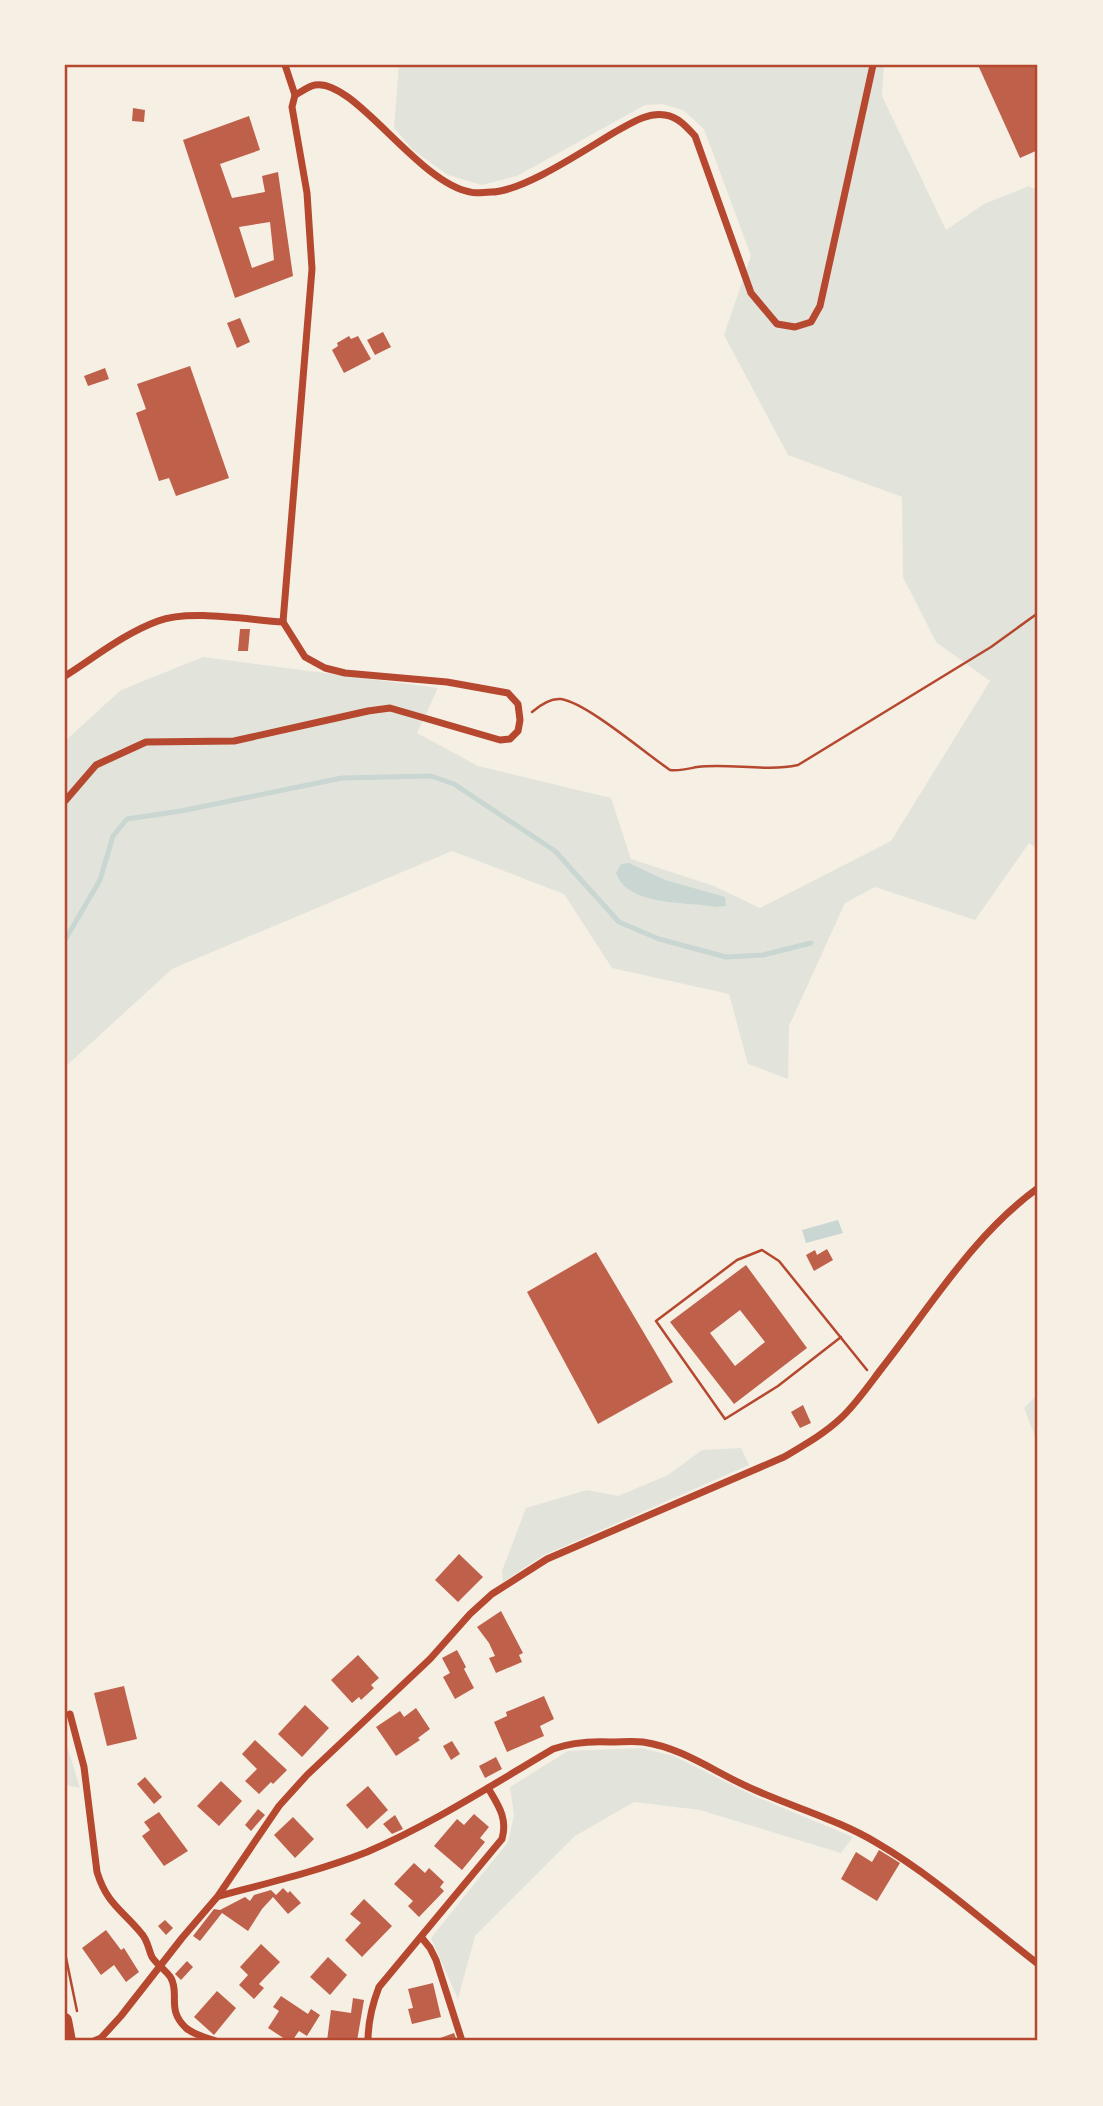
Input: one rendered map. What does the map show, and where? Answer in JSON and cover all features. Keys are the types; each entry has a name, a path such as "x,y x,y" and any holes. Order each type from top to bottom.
{"main road":[{"path":"69,2041 72,2019"}],"street":[{"path":"65,801 96,765 146,742 234,741 390,708 500,740 510,739 518,732 518,704 508,694 460,684 345,673 325,668 305,657 283,622 312,269 307,193 292,107 296,94 285,65"},
{"path":"296,94 315,85 333,87 352,99 419,164 447,183 470,192 500,192 535,178 651,115 666,115 682,122 695,136 751,293 777,324 794,327 811,322 820,306 873,65"},
{"path":"65,676 128,636 161,620 198,615 283,622"},
{"path":"94,2041 101,2038 121,2016 218,1896 279,1806 307,1775 430,1658 492,1594 547,1559 784,1457 821,1435 843,1416 874,1378 983,1235 1011,1208 1038,1188"},
{"path":"70,1714 84,1767 100,1884 117,1910 142,1933 153,1958 170,1977 174,1988 173,2006 179,2018 188,2030 216,2041"},
{"path":"218,1896 365,1853 401,1836 566,1744 591,1741 642,1742 671,1749 705,1763 752,1789 855,1831 875,1842 944,1888 1038,1965"},
{"path":"368,2041 368,2025 379,1987 502,1839 504,1816 488,1788"},
{"path":"422,1938 436,1960 462,2041"}],"path":[{"path":"518,704 530,713 544,703 560,699 581,707 670,770 681,772 697,767 782,769 813,757 991,647 1038,613"},
{"path":"841,1337 778,1386 725,1419 656,1321 737,1260 762,1251 779,1261 841,1337 874,1378"},
{"path":"65,1953 72,2019"}],"shaded area":[{"path":"399,65 884,65 882,96 946,230 984,204 1029,186 1038,191 1038,849 1029,843 975,920 875,887 845,903 789,1026 788,1079 748,1064 729,994 612,968 564,894 452,851 172,969 65,1067 65,741 121,690 203,657 438,688 417,733 478,766 611,798 631,859 714,886 760,908 891,841 990,681 936,642 903,577 902,497 788,455 724,335 751,256 704,129 683,110 662,104 645,105 517,176 482,185 448,175 413,150 394,128"},
{"path":"629,863 665,880 725,897 726,906 659,901 632,892 616,873 621,864"},
{"path":"838,1220 843,1233 806,1243 802,1230"},
{"path":"1038,1394 1038,1444 1024,1408"},
{"path":"741,1448 749,1465 542,1556 503,1582 502,1571 526,1508 587,1490 618,1496 668,1475 702,1450"},
{"path":"65,1739 80,1788 65,1785"},
{"path":"641,1748 674,1756 754,1796 853,1837 841,1853 700,1810 634,1802 575,1836 475,1936 458,1999 431,1938 508,1842 514,1815 510,1787 568,1751"}],"building":[{"path":"978,65 1038,65 1038,150 1020,158"},
{"path":"133,108 145,110 144,122 132,121"},
{"path":"249,116 260,150 220,164 232,198 265,192 262,176 278,172 293,276 235,298 183,140","holes":["270,222 274,260 252,268 239,227"]},
{"path":"240,318 250,342 237,348 227,323"},
{"path":"383,332 391,347 375,355 367,340"},
{"path":"349,336 351,339 358,336 371,359 344,373 332,350 338,346 337,343"},
{"path":"190,366 229,478 176,496 169,478 159,481 136,413 146,409 137,384"},
{"path":"105,368 109,379 88,386 84,376"},
{"path":"240,629 250,629 248,651 238,651"},
{"path":"827,1249 833,1260 814,1271 806,1255 815,1250 817,1255"},
{"path":"596,1252 673,1382 598,1424 527,1292"},
{"path":"746,1265 807,1348 734,1404 670,1322","holes":["740,1310 765,1342 735,1366 710,1333"]},
{"path":"803,1405 811,1423 800,1428 791,1412"},
{"path":"459,1554 483,1577 458,1602 435,1580"},
{"path":"501,1611 523,1653 519,1655 522,1662 496,1673 489,1658 495,1656 477,1627"},
{"path":"457,1650 474,1688 455,1699 443,1677 450,1673 442,1658"},
{"path":"358,1655 379,1678 371,1685 374,1688 361,1700 359,1697 352,1703 331,1680"},
{"path":"124,1686 137,1739 107,1746 94,1693"},
{"path":"544,1696 554,1719 540,1726 544,1736 507,1752 494,1722 507,1716 506,1712"},
{"path":"305,1705 329,1728 302,1757 278,1734"},
{"path":"416,1708 430,1729 418,1738 420,1740 396,1756 376,1727 400,1711 404,1717"},
{"path":"255,1740 287,1770 259,1794 245,1781 257,1769 242,1754"},
{"path":"452,1741 460,1754 451,1760 443,1746"},
{"path":"496,1757 502,1769 485,1778 479,1766"},
{"path":"145,1777 162,1797 154,1804 137,1784"},
{"path":"221,1781 242,1801 219,1826 197,1806"},
{"path":"368,1786 388,1810 367,1829 346,1805"},
{"path":"258,1809 265,1815 251,1831 245,1825"},
{"path":"159,1812 188,1851 164,1866 142,1836 150,1830 144,1822"},
{"path":"474,1814 489,1827 480,1838 485,1842 462,1870 434,1846 457,1819 464,1825"},
{"path":"395,1815 403,1829 392,1834 383,1824"},
{"path":"293,1817 314,1839 295,1858 274,1835"},
{"path":"879,1850 900,1863 877,1901 841,1879 856,1852 872,1862"},
{"path":"414,1863 425,1873 429,1868 444,1882 440,1887 444,1891 419,1917 408,1906 413,1901 394,1884"},
{"path":"283,1888 288,1893 290,1891 301,1903 288,1914 273,1897 248,1931 222,1913 200,1941 193,1936 214,1909 220,1910 245,1897 250,1901 254,1895 271,1890 276,1895"},
{"path":"364,1899 392,1926 362,1957 345,1940 361,1923 350,1914"},
{"path":"165,1920 173,1928 166,1935 158,1926"},
{"path":"106,1930 121,1950 124,1948 139,1972 126,1982 114,1965 101,1975 82,1948"},
{"path":"261,1944 280,1962 259,1984 264,1988 254,1999 239,1985 248,1975 240,1967"},
{"path":"328,1957 347,1975 330,1995 310,1977"},
{"path":"187,1961 193,1967 181,1980 175,1974"},
{"path":"433,1983 441,2017 412,2024 408,2009 413,2008 408,1989"},
{"path":"217,1991 236,2008 214,2035 194,2017"},
{"path":"281,1996 308,2014 311,2009 320,2015 307,2036 299,2031 292,2041 288,2041 268,2028 279,2011 273,2007"},
{"path":"353,1998 364,2000 357,2041 327,2041 331,2010 351,2013"},
{"path":"454,2033 457,2041 432,2041"}],"waterway":[{"path":"65,940 100,880 113,836 127,819 181,811 342,778 431,776 454,784 555,851 619,922 659,939 726,957 763,955 811,943"}]}
